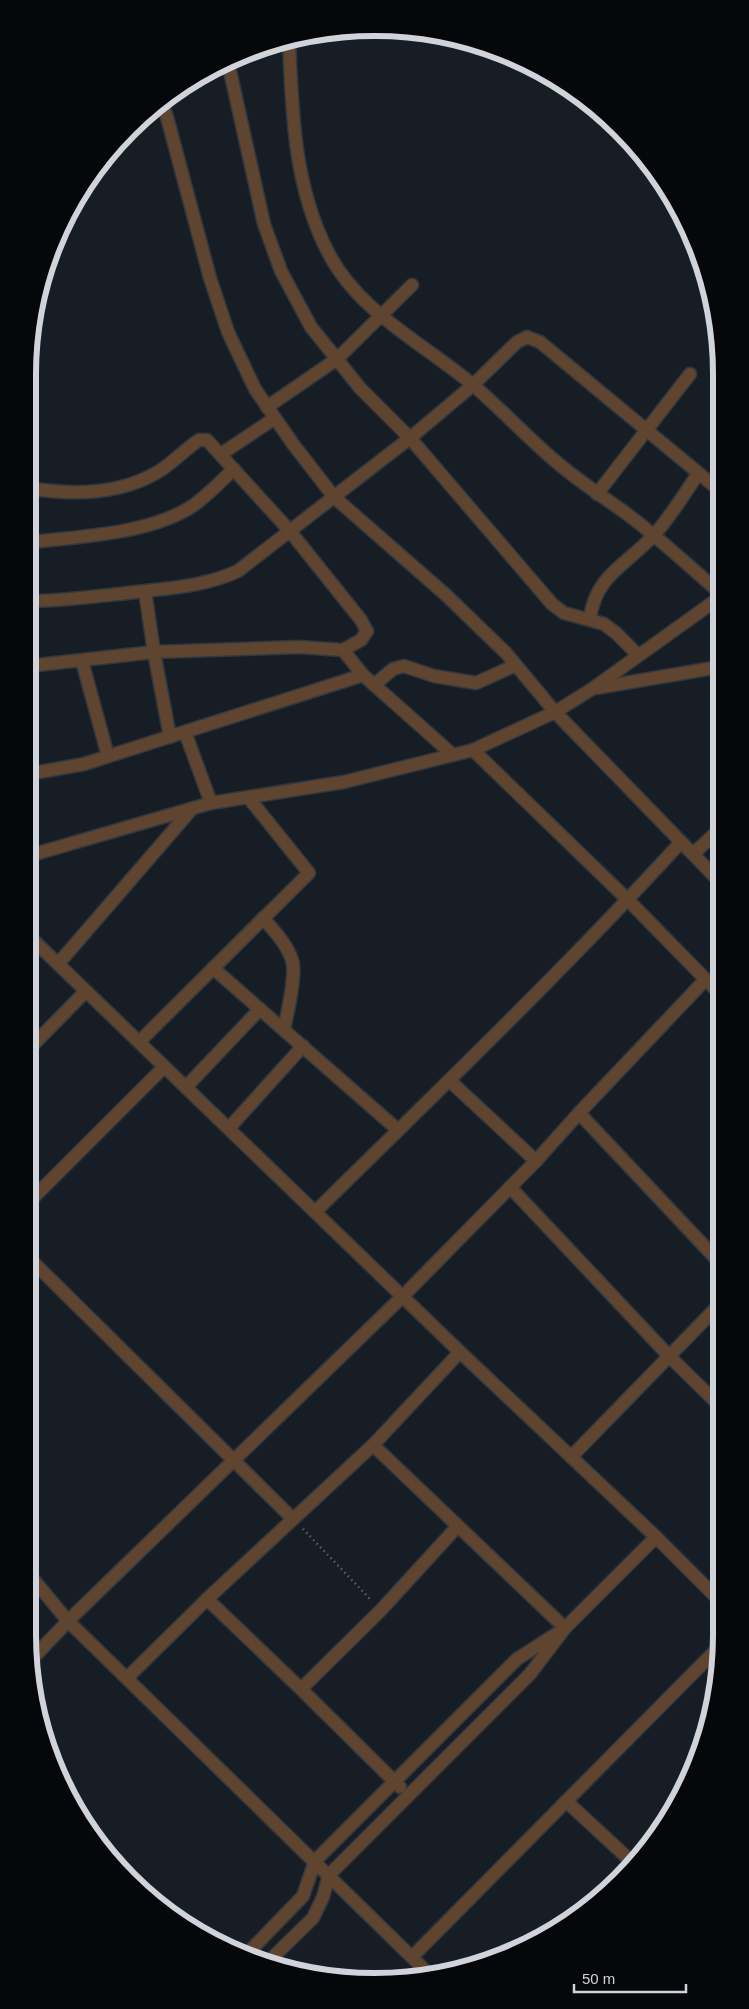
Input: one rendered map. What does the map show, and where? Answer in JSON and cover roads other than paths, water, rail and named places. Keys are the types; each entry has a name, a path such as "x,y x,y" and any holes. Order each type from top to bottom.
{"street":[{"path":"289,47 292,113 300,167 311,213 329,254 347,284 382,316 473,385 554,460 626,514 713,587"},
{"path":"230,69 264,224 281,271 311,327 360,388 410,438 552,604 564,613 604,624 638,655"},
{"path":"164,110 210,278 228,332 255,389 267,407 334,497 446,595 506,653 555,712 713,875"},
{"path":"267,407 337,360 412,286"},
{"path":"36,601 187,586 229,575 245,566 410,438 473,385 517,342 528,337 546,346 713,485"},
{"path":"597,494 690,374"},
{"path":"221,454 275,418"},
{"path":"36,489 57,493 93,492 133,483 156,473 201,439 209,441 289,530 366,628 366,635 361,640 343,650 299,647 154,652 36,665"},
{"path":"36,542 139,527 170,517 194,505 234,469"},
{"path":"590,619 594,598 602,585 618,567 653,536 698,474"},
{"path":"145,591 170,736"},
{"path":"36,854 190,811 211,803 344,782 473,750 555,712 592,689 713,602"},
{"path":"343,650 363,675 453,755"},
{"path":"82,661 108,756"},
{"path":"374,685 393,669 404,666 434,676 476,683 516,665"},
{"path":"592,689 713,668"},
{"path":"36,773 84,764 363,675"},
{"path":"185,732 211,803"},
{"path":"473,750 628,900 713,986"},
{"path":"139,1042 308,873 248,797"},
{"path":"58,964 190,811"},
{"path":"693,854 713,835"},
{"path":"315,1212 450,1081 628,900 681,842"},
{"path":"264,918 286,946 293,962 290,997 284,1030"},
{"path":"36,943 460,1352 656,1537 713,1594"},
{"path":"213,968 398,1130"},
{"path":"37,1654 68,1621 403,1296 536,1161 706,979"},
{"path":"36,1042 86,991"},
{"path":"186,1087 260,1009"},
{"path":"228,1128 303,1046"},
{"path":"36,1195 164,1067"},
{"path":"450,1081 536,1161"},
{"path":"579,1113 713,1255"},
{"path":"510,1187 670,1357 713,1399"},
{"path":"36,1265 293,1519"},
{"path":"571,1457 713,1311"},
{"path":"127,1678 207,1599 373,1445 460,1352"},
{"path":"373,1445 565,1628"},
{"path":"301,1689 381,1610 457,1527"},
{"path":"273,1957 313,1918 323,1896 329,1874 530,1674 565,1628 656,1537"},
{"path":"36,1583 68,1621 329,1874 424,1969"},
{"path":"207,1599 408,1795"},
{"path":"251,1949 303,1896 315,1861 517,1659 565,1628"},
{"path":"412,1957 712,1654"},
{"path":"566,1801 628,1859"}]}
